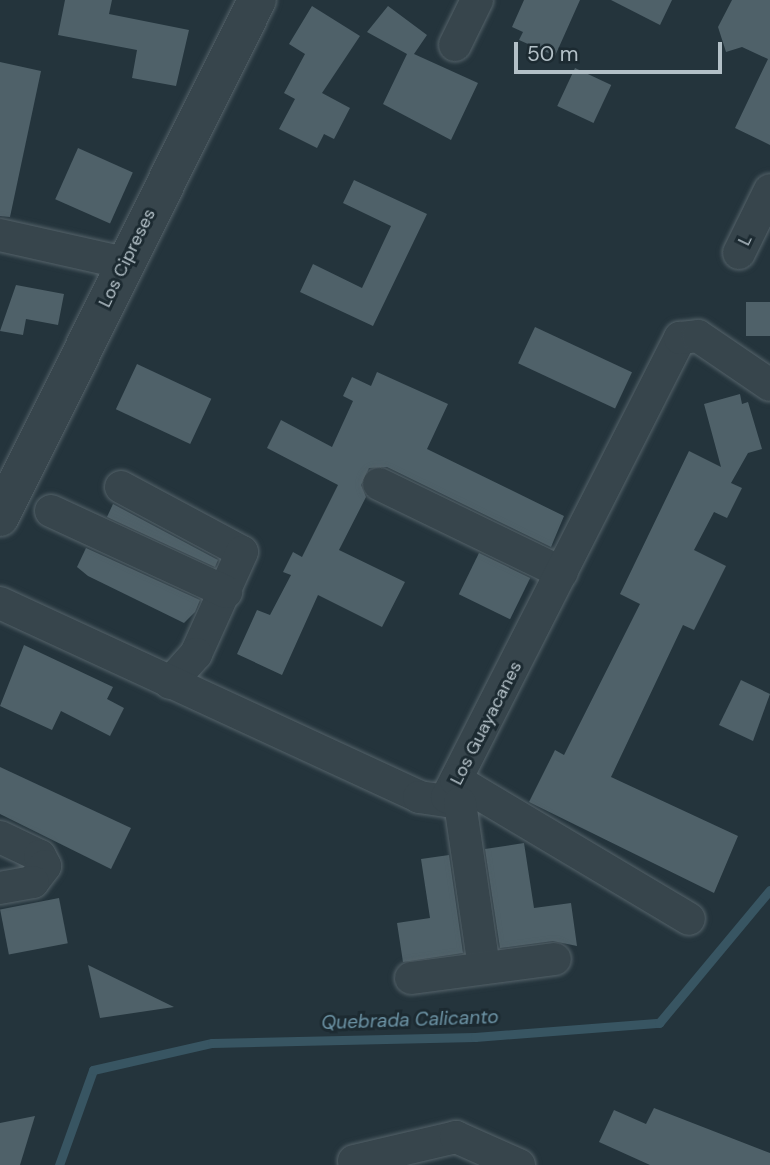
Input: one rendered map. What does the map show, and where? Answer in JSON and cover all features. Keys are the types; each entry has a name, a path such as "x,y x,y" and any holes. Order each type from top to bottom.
{"street":[{"name":"Los Cipreses","path":"0,517 257,0"},
{"path":"455,45 477,0"},
{"name":"L","path":"739,253 770,190"},
{"path":"0,235 124,263"},
{"name":"Los Guayacanes","path":"0,603 419,797 458,791 562,573 683,336 698,336 770,385"},
{"path":"379,484 562,573"},
{"path":"121,487 242,552 196,654 170,683"},
{"path":"51,511 226,592"},
{"path":"458,791 689,919"},
{"path":"458,791 484,967"},
{"path":"0,837 40,856 45,866 33,882 0,888"},
{"path":"411,978 555,959"},
{"path":"354,1161 456,1137 519,1165"}],"building":[{"path":"65,0 112,0 109,14 189,30 176,86 132,78 137,50 58,35"},
{"path":"524,0 580,0 555,56 519,40 523,32 512,27"},
{"path":"611,0 672,0 660,25"},
{"path":"732,0 770,0 770,145 735,128 768,59 742,47 726,52 718,27"},
{"path":"312,6 360,36 322,93 350,108 334,139 324,134 317,148 279,129 295,99 284,93 305,54 289,44"},
{"path":"388,6 427,35 414,54 478,83 451,140 383,104 407,54 367,32"},
{"path":"0,62 41,71 10,217 0,216"},
{"path":"575,68 611,85 594,123 557,106"},
{"path":"78,148 133,172 110,224 55,199"},
{"path":"354,180 427,214 373,326 300,292 313,264 362,288 391,226 343,203"},
{"path":"16,285 64,294 58,325 26,319 23,335 0,331"},
{"path":"746,302 770,302 770,336 746,336"},
{"path":"535,327 632,372 615,408 518,363"},
{"path":"137,364 211,399 190,444 116,409"},
{"path":"377,372 448,404 427,449 564,516 551,547 387,467 369,468 361,485 366,497 339,550 405,582 382,627 318,595 282,675 237,654 257,610 270,615 291,575 283,572 293,552 302,557 338,485 267,448 281,420 332,447 353,401 343,396 352,377 371,386"},
{"path":"740,394 742,404 748,402 762,449 748,453 731,483 742,488 727,518 714,512 694,550 726,566 694,630 683,625 611,777 738,836 714,893 529,802 555,750 564,755 640,604 620,594 689,451 721,467 704,404"},
{"path":"113,504 218,560 215,567 107,517"},
{"path":"86,548 200,600 195,612 184,623 88,576 77,567"},
{"path":"479,553 530,578 510,619 459,594"},
{"path":"24,645 113,687 107,699 124,708 110,736 61,711 52,730 0,706"},
{"path":"741,680 770,694 753,741 719,725"},
{"path":"0,767 131,828 111,869 0,814"},
{"path":"524,843 534,908 571,903 577,946 553,941 500,948 485,849"},
{"path":"449,855 463,953 403,962 397,923 430,918 421,859"},
{"path":"59,898 68,943 9,955 0,909"},
{"path":"88,965 174,1007 100,1018"},
{"path":"654,1108 770,1153 770,1165 650,1165 599,1142 614,1110 646,1124"},
{"path":"35,1116 20,1165 0,1165 0,1123"}],"waterway":[{"name":"Quebrada Calicanto","path":"59,1165 93,1070 212,1043 475,1037 659,1023 770,890"}]}
